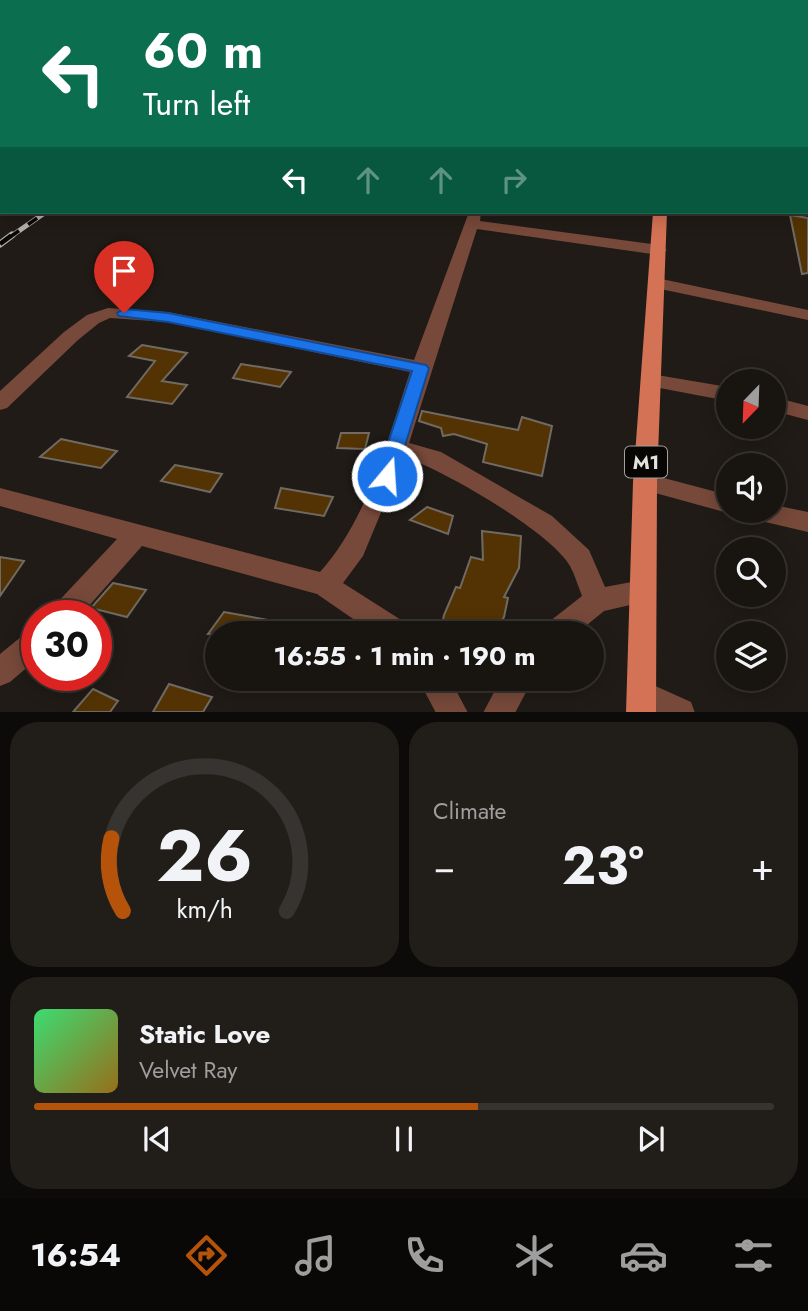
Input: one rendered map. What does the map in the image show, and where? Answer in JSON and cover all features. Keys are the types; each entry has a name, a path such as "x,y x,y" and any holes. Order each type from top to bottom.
{"main road":[{"name":"M1","path":"641,704 645,482 660,214"}],"street":[{"path":"326,585 350,556 387,476 421,368 474,218 659,250"},
{"path":"657,283 808,315"},
{"path":"0,403 71,336 93,319 108,313 168,317 421,368"},
{"path":"651,380 716,392"},
{"path":"786,407 808,413"},
{"path":"396,447 433,458 543,523 580,558 597,600"},
{"path":"645,482 716,501"},
{"path":"0,497 326,585 380,621"},
{"path":"786,517 808,522"},
{"path":"77,600 138,533"},
{"path":"571,621 597,600 642,592"},
{"path":"0,671 21,654"},
{"path":"440,691 453,712"},
{"path":"498,712 511,691"},
{"path":"641,704 680,712"}],"building":[{"path":"790,215 808,218 808,273 802,274"},
{"path":"142,345 187,353 162,381 187,385 172,404 127,397 155,361 129,356"},
{"path":"241,364 291,372 280,387 233,378"},
{"path":"422,411 518,430 522,417 552,426 542,476 483,462 487,444 454,434 443,436 441,428 419,421"},
{"path":"341,433 369,433 365,449 337,448"},
{"path":"61,439 117,451 101,468 40,457"},
{"path":"175,465 222,474 210,492 161,481"},
{"path":"281,488 333,497 324,516 275,508"},
{"path":"427,507 453,516 448,534 410,520"},
{"path":"482,531 521,536 519,568 504,597 508,598 501,621 443,621 456,587 460,588 471,557 483,560"},
{"path":"0,557 24,561 0,596"},
{"path":"113,583 146,590 127,617 112,613 112,600 98,600"},
{"path":"224,612 274,621 217,621"},
{"path":"169,684 212,697 203,712 153,712"},
{"path":"91,691 118,701 110,712 73,712"}],"railway":[{"path":"10,237 43,214"},
{"path":"0,244 12,235"}],"route":[{"path":"124,313 168,317 331,352 421,368 387,476"}]}
